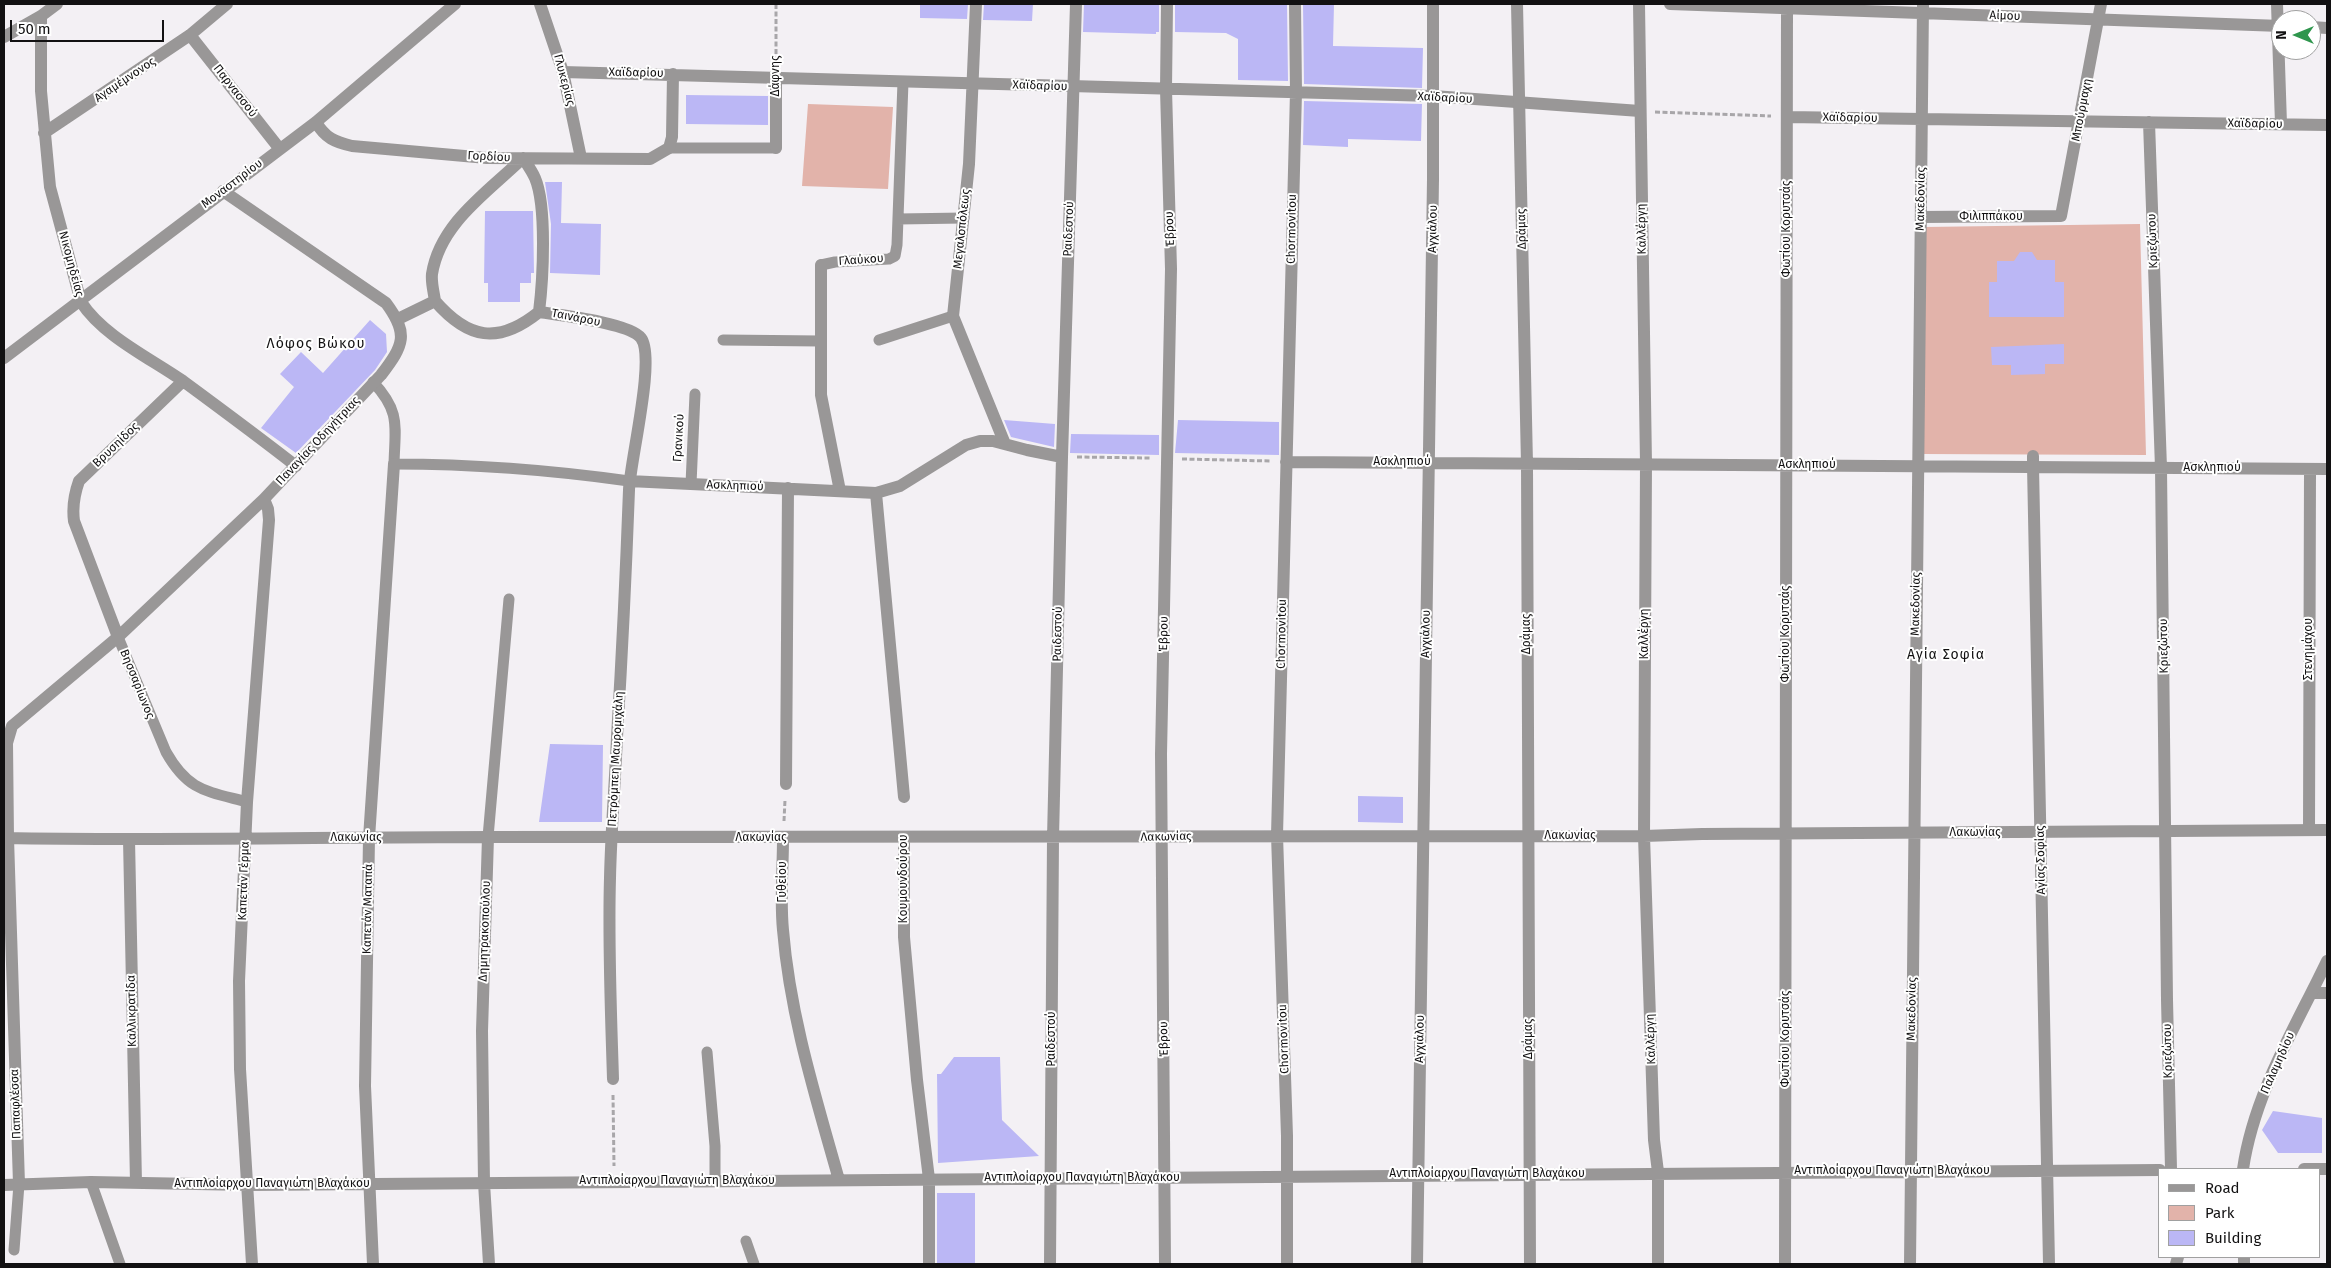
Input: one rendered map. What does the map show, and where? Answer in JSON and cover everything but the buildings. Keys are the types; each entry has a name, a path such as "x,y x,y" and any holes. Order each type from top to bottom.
{"street":[{"path":"4,37 41,16 57,4"},
{"name":"Αγαμέμνονος","path":"44,133 190,35 228,4"},
{"name":"Μοναστηρίου","path":"4,358 81,302 279,148 316,122 455,4"},
{"name":"Γλυκερίας","path":"540,4 563,72 580,158"},
{"name":"Μεγαλοπόλεως","path":"976,4 964,218 953,316 1005,444"},
{"name":"Ραιδεστού","path":"1050,1264 1053,838 1062,457 1076,4"},
{"name":"Έβρου","path":"1165,1264 1162,735 1171,269 1166,89 1167,4"},
{"name":"Chormovitou","path":"1287,1264 1287,1176 1277,835 1296,92 1295,4"},
{"name":"Αγχιάλου","path":"1417,1264 1433,179 1433,4"},
{"name":"Δράμας","path":"1517,4 1527,464 1530,1264"},
{"name":"Καλλέργη","path":"1638,4 1646,464 1644,836 1654,1140 1658,1172 1658,1264"},
{"name":"Αίμου","path":"1670,4 1923,8 2099,19 2271,26"},
{"name":"Μπούρμαχη","path":"2061,216 2101,4"},
{"name":"Φωτίου Κορυτσάς","path":"1785,1264 1787,6"},
{"name":"Μακεδονίας","path":"1910,1264 1923,8"},
{"name":"Νικομηδείας","path":"41,16 41,91 50,187 81,302 88,312 103,326 183,381 296,466"},
{"name":"Παρνασσού","path":"190,35 279,148"},
{"path":"2280,60 2281,124"},
{"name":"Χαϊδαρίου","path":"563,72 1433,96 1640,111"},
{"path":"669,148 672,137 673,74"},
{"name":"Δάφνης","path":"776,77 776,148"},
{"name":"Χαϊδαρίου","path":"1787,117 2327,125"},
{"name":"Γορδίου","path":"316,122 323,134 335,142 352,146 487,158 650,159 669,148"},
{"name":"Κριεζώτου","path":"2149,122 2161,468 2167,1000 2171,1168"},
{"path":"223,191 386,303 398,319 435,301 432,276 437,254 447,233 523,158 535,178 540,198 543,264 538,312"},
{"name":"Φιλιππάκου","path":"1921,217 2061,216"},
{"name":"Γλαύκου","path":"821,265 821,395 840,492"},
{"name":"Ταινάρου","path":"435,301 448,316 467,329 504,333 522,326 538,312 629,330 641,338"},
{"name":"Παναγίας Οδηγήτριας","path":"6,838 8,743 12,726 118,637 264,499 296,466 393,360 400,344 402,332 398,319"},
{"name":"Πετρόμπεη Μαυρομιχάλη","path":"613,1079 609,911 629,482 646,355 641,338"},
{"name":"Βρυσηίδος","path":"74,521 72,508 74,494 79,481 183,381"},
{"name":"Ασκληπιού","path":"629,482 876,493 900,486 966,445 980,441 993,441 1062,457"},
{"name":"Ασκληπιού","path":"1286,462 1787,466 1918,465 2033,461 2161,468 2327,469"},
{"name":"Αγίας Σοφίας","path":"2033,461 2049,1264"},
{"name":"Καπετάν Ματαπά","path":"374,1264 365,1086 369,838 394,464"},
{"name":"Στενημάχου","path":"2309,830 2310,468"},
{"path":"786,784 788,488"},
{"path":"876,493 904,797"},
{"name":"Καπετάν Γέρμα","path":"252,1264 239,1026 246,802 269,520 268,509 264,499"},
{"name":"Βησσαρίωνος","path":"74,521 118,637"},
{"name":"Λακωνίας","path":"6,838 246,840 488,837 1644,836 2327,830"},
{"name":"Δημητρακοπούλου","path":"488,837 482,1031 484,1183 489,1264"},
{"name":"Παπαφλέσσα","path":"6,838 19,1184"},
{"name":"Γυθείου","path":"783,838 783,928 791,998 813,1088 839,1180"},
{"name":"Κουμουνδούρου","path":"904,838 904,937 917,1080 929,1179 929,1264"},
{"name":"Καλλικρατίδα","path":"129,839 136,1183"},
{"name":"Παλαμηδίου","path":"2243,1168 2248,1139 2266,1088 2327,961"},
{"path":"2312,993 2327,993"},
{"name":"Αντιπλοίαρχου Παναγιώτη Βλαχάκου","path":"4,1185 91,1182 248,1185 1530,1175 1658,1172 2158,1170"}],"lane":[{"name":"Γλαύκου","path":"821,265 835,262 889,259 895,256 903,82"},
{"name":"Γορδίου","path":"669,148 776,148"},
{"path":"898,219 964,218"},
{"path":"879,340 953,316"},
{"path":"723,340 820,341"},
{"path":"373,382 387,397 394,416 394,464"},
{"name":"Γρανικού","path":"691,484 695,394"},
{"name":"Ασκληπιού","path":"394,464 502,467 563,472 629,482"},
{"name":"Δημητρακοπούλου","path":"488,837 509,599"},
{"name":"Βησσαρίωνος","path":"118,637 162,744 174,768 197,788 246,802"},
{"path":"706,1052 715,1146 715,1181"},
{"path":"91,1182 120,1264"},
{"name":"Παπαφλέσσα","path":"14,1250 19,1184"},
{"path":"746,1241 754,1264"}],"path":[{"name":"Δάφνης","path":"776,4 776,77"},
{"path":"1640,111 1787,117"},
{"path":"783,838 786,784"},
{"path":"613,1079 614,1182"}],"green space":[{"path":"808,104 893,107 888,189 802,186"},
{"path":"2140,224 2146,455 1923,454 1925,227"}],"district":[{"name":"Λόφος Βώκου","path":"316,344"},
{"name":"Αγία Σοφία","path":"1946,655"}]}
